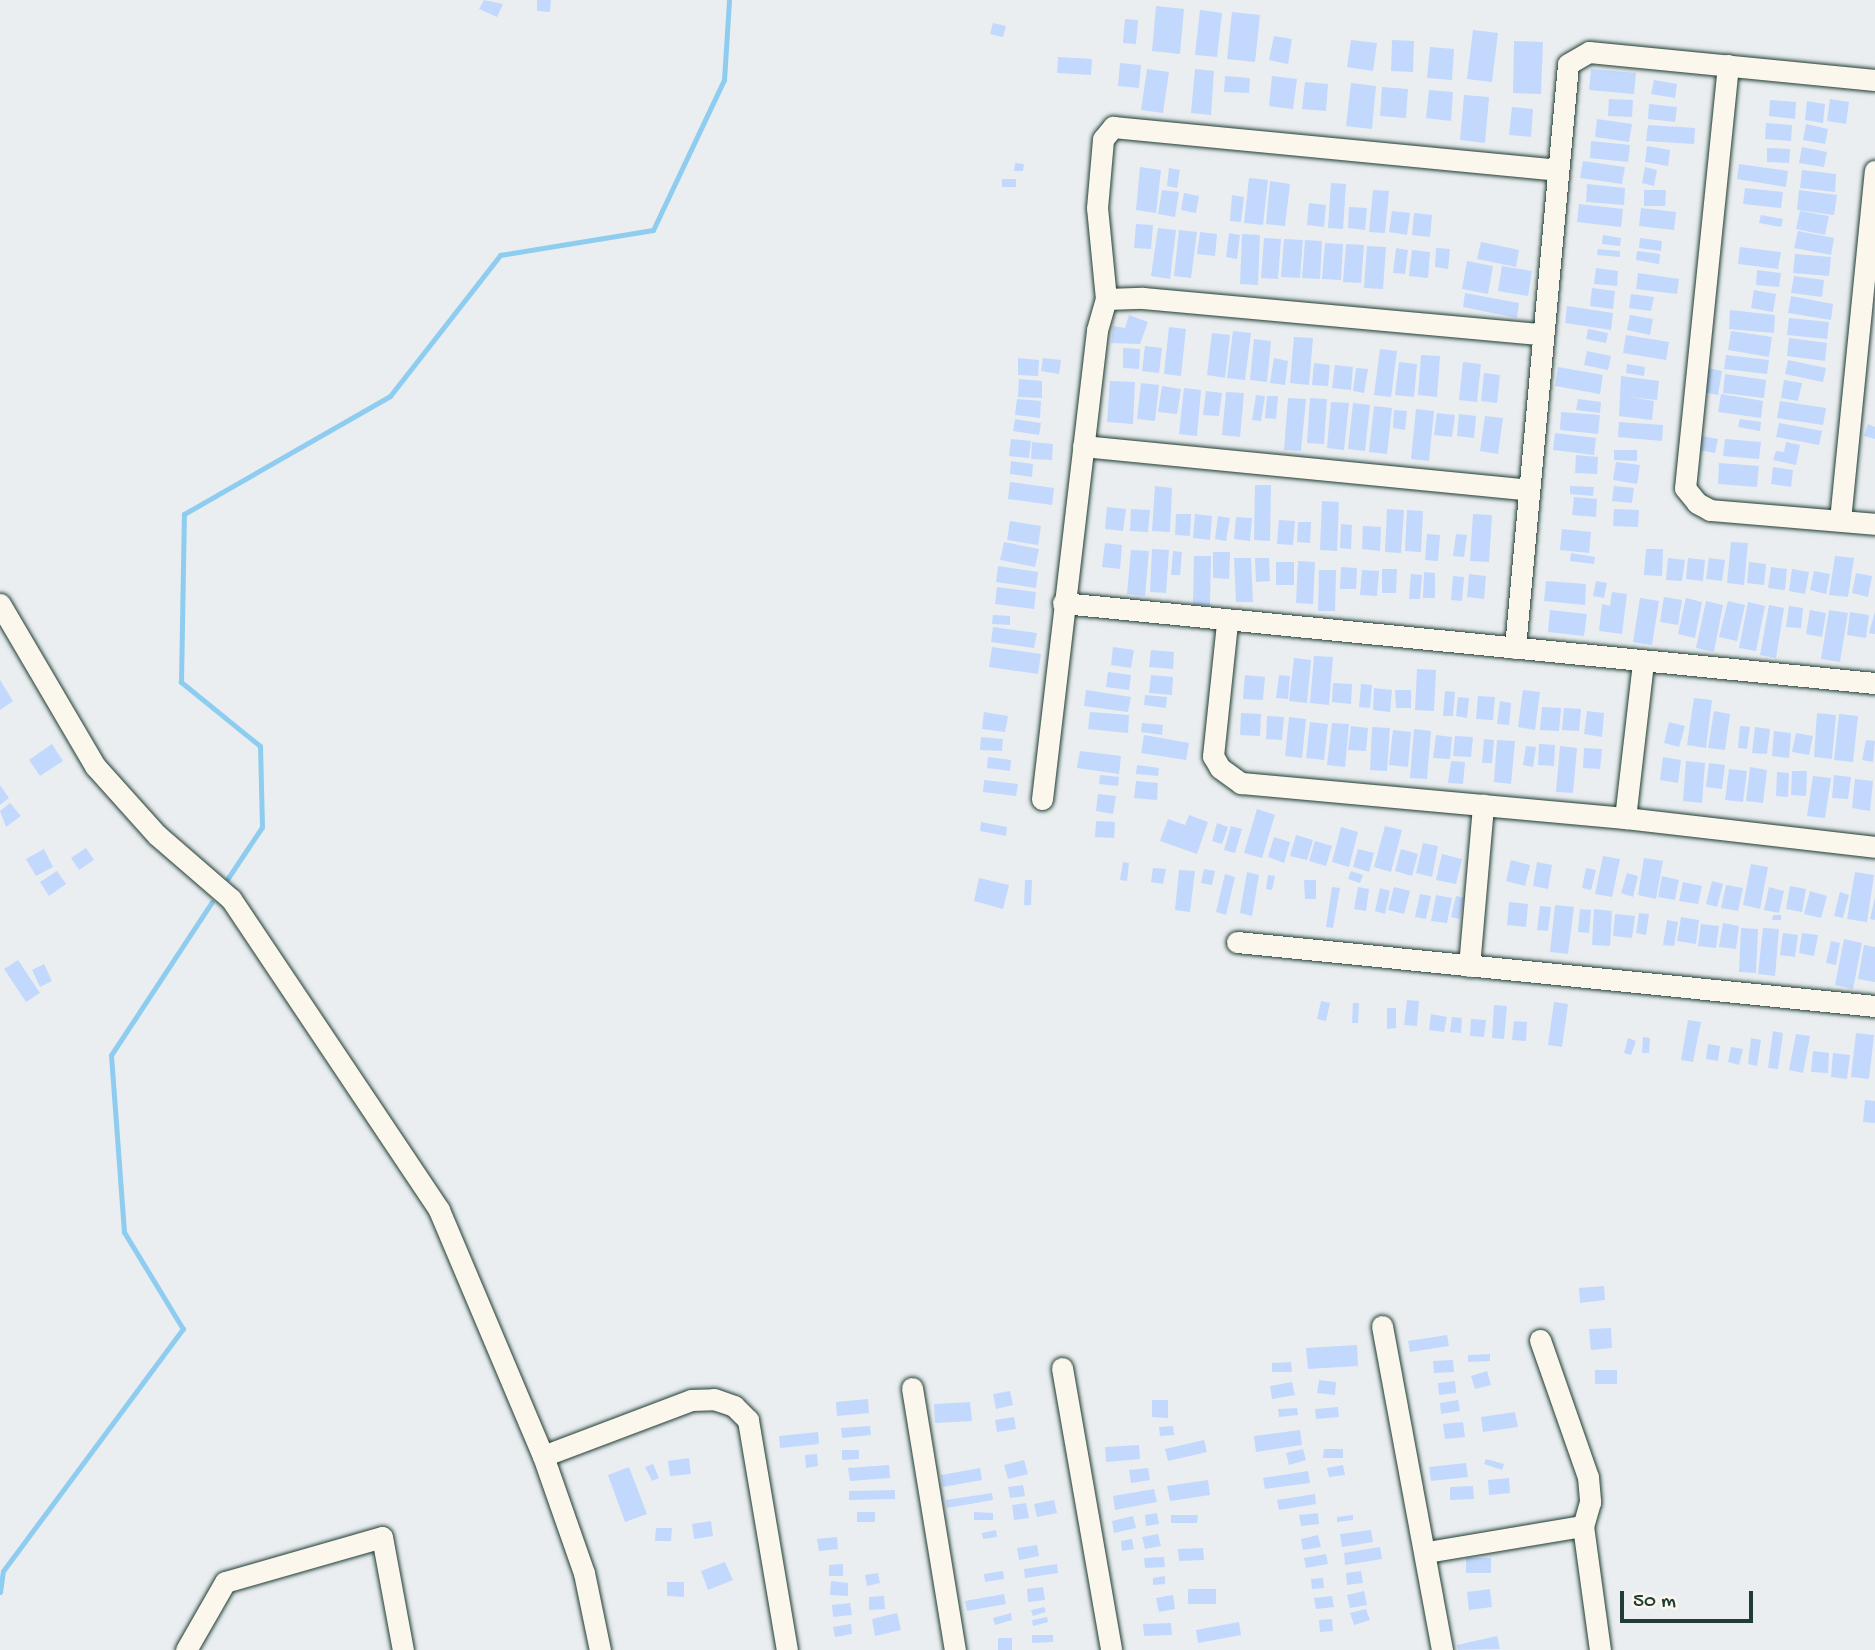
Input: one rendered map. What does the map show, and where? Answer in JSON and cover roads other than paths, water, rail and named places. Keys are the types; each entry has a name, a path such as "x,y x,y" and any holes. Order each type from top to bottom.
{"street":[{"path":"1515,648 1564,74 1577,56 1589,52 1875,80"},
{"path":"1728,65 1685,488 1696,503 1710,510 1875,524"},
{"path":"1042,799 1097,330 1106,299 1097,208 1103,139 1113,127 1557,170"},
{"path":"1840,520 1875,171"},
{"path":"1106,299 1165,299 1541,334"},
{"path":"1083,446 1528,489"},
{"path":"1063,603 1227,623 1875,683"},
{"path":"0,604 95,766 157,835 231,899 439,1210 543,1455 584,1573 600,1650"},
{"path":"1227,623 1213,756 1231,778 1257,786 1625,818 1875,847"},
{"path":"1625,818 1643,663"},
{"path":"1469,966 1483,805"},
{"path":"1237,942 1875,1006"},
{"path":"1382,1326 1427,1552 1442,1650"},
{"path":"1540,1340 1588,1477 1590,1502 1583,1526 1600,1650"},
{"path":"1062,1368 1111,1650"},
{"path":"912,1388 955,1650"},
{"path":"543,1455 691,1400 734,1406 748,1420 787,1650"},
{"path":"1427,1552 1583,1526"},
{"path":"186,1650 225,1582 382,1538 403,1650"}],"waterway":[{"path":"228,878 262,827 260,746 181,682 184,514 390,396 500,255 653,230 724,80 729,0"},
{"path":"0,1592 3,1571 183,1329 124,1232 111,1055 212,902"}]}
